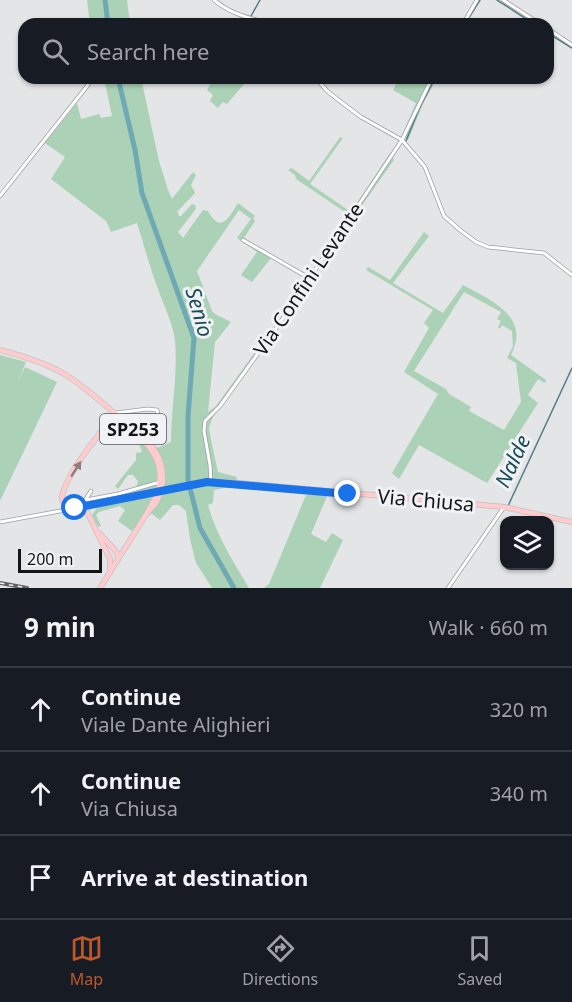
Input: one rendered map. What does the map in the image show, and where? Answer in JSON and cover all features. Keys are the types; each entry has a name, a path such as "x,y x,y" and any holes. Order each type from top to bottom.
{"main road":[{"path":"0,350 66,375 114,413"},
{"name":"SP253","path":"74,508 64,504 62,493 75,470 110,423 114,413 157,451 162,465 160,485"},
{"name":"SP253","path":"105,429 113,424 126,423"},
{"name":"Via Chiusa","path":"74,508 209,482 504,507 572,522"},
{"path":"100,588 158,494"},
{"path":"90,518 92,508 97,504"},
{"path":"74,508 87,513 98,532 111,564 109,573"},
{"path":"98,532 119,557"},
{"path":"112,546 122,548 127,545"},
{"path":"108,555 119,557"}],"street":[{"path":"214,0 224,8 248,18"},
{"path":"466,18 477,0"},
{"path":"502,0 530,18"},
{"path":"554,33 572,45"},
{"path":"321,84 340,102 361,117 402,140 425,167 444,216 460,230 476,242 488,247 544,253 572,275"},
{"name":"Via Confini Levante","path":"209,482 210,465 204,431 206,421 226,398 402,140 429,84"},
{"path":"0,196 88,85"},
{"path":"243,240 309,278"},
{"path":"114,413 157,410 164,441"},
{"path":"86,500 160,485"},
{"path":"81,507 91,491"},
{"path":"448,588 504,507"},
{"path":"0,522 74,508"}],"green space":[{"path":"87,0 127,0 129,18 89,18"},
{"path":"105,84 142,84 159,161 172,199 193,172 196,175 191,185 195,193 177,212 180,217 192,204 195,205 196,209 178,232 183,238 203,210 208,211 217,222 221,223 228,219 238,203 255,216 253,218 255,221 244,238 277,257 275,260 271,258 252,282 241,275 257,252 237,238 251,219 239,210 197,271 212,311 231,322 215,342 208,412 216,406 261,344 265,347 213,417 209,427 218,472 237,477 235,486 214,490 213,503 208,505 220,537 249,588 212,588 196,563 186,511 179,505 173,505 160,520 152,514 143,516 132,531 118,521 125,510 120,506 99,512 96,515 101,526 98,527 92,515 98,506 113,503 135,492 138,481 133,475 128,475 118,489 115,486 136,460 136,453 142,452 139,444 142,441 152,442 157,448 171,442 176,366 172,328 137,223 111,232 106,221 51,179 65,157 45,143 77,103 81,119 99,114 101,118 112,116"},
{"path":"210,84 244,84 227,104 223,102 218,108 210,101 213,95 207,90"},
{"path":"396,84 434,84 408,140 402,135 416,103 393,90"},
{"path":"340,137 343,138 310,184 351,212 390,153 394,160 331,249 329,246 348,214 296,179 295,175 288,170 292,168 309,181"},
{"path":"424,232 429,236 393,283 443,313 463,285 495,303 512,320 516,330 516,341 511,355 546,380 545,383 538,379 528,395 538,403 487,483 419,445 399,479 392,473 438,394 404,372 429,328 424,323 433,310 366,270 368,267 390,280","holes":["464,292 501,312 497,319 501,321 498,327 500,329 502,325 512,331 513,346 507,358 516,363 521,402 504,430 469,411 471,407 449,394 446,389 414,371"]},
{"path":"0,355 26,362 17,384 25,367 57,382 0,501"},
{"path":"328,494 311,534 326,542 332,533 343,540 320,588 264,588 269,584 306,495"}],"waterway":[{"name":"Senio","path":"105,0 107,18"},
{"path":"251,16 260,0"},
{"path":"469,18 480,0"},
{"path":"497,0 525,18"},
{"path":"554,37 572,48"},
{"name":"Senio","path":"119,84 135,150 142,193 194,338 188,416 188,480 200,528 234,588"},
{"path":"406,141 432,84"},
{"name":"Nalde","path":"508,506 572,368"}],"railway":[{"path":"0,583 27,588"}],"route":[{"path":"75,508 207,482 229,482 348,494"}]}
